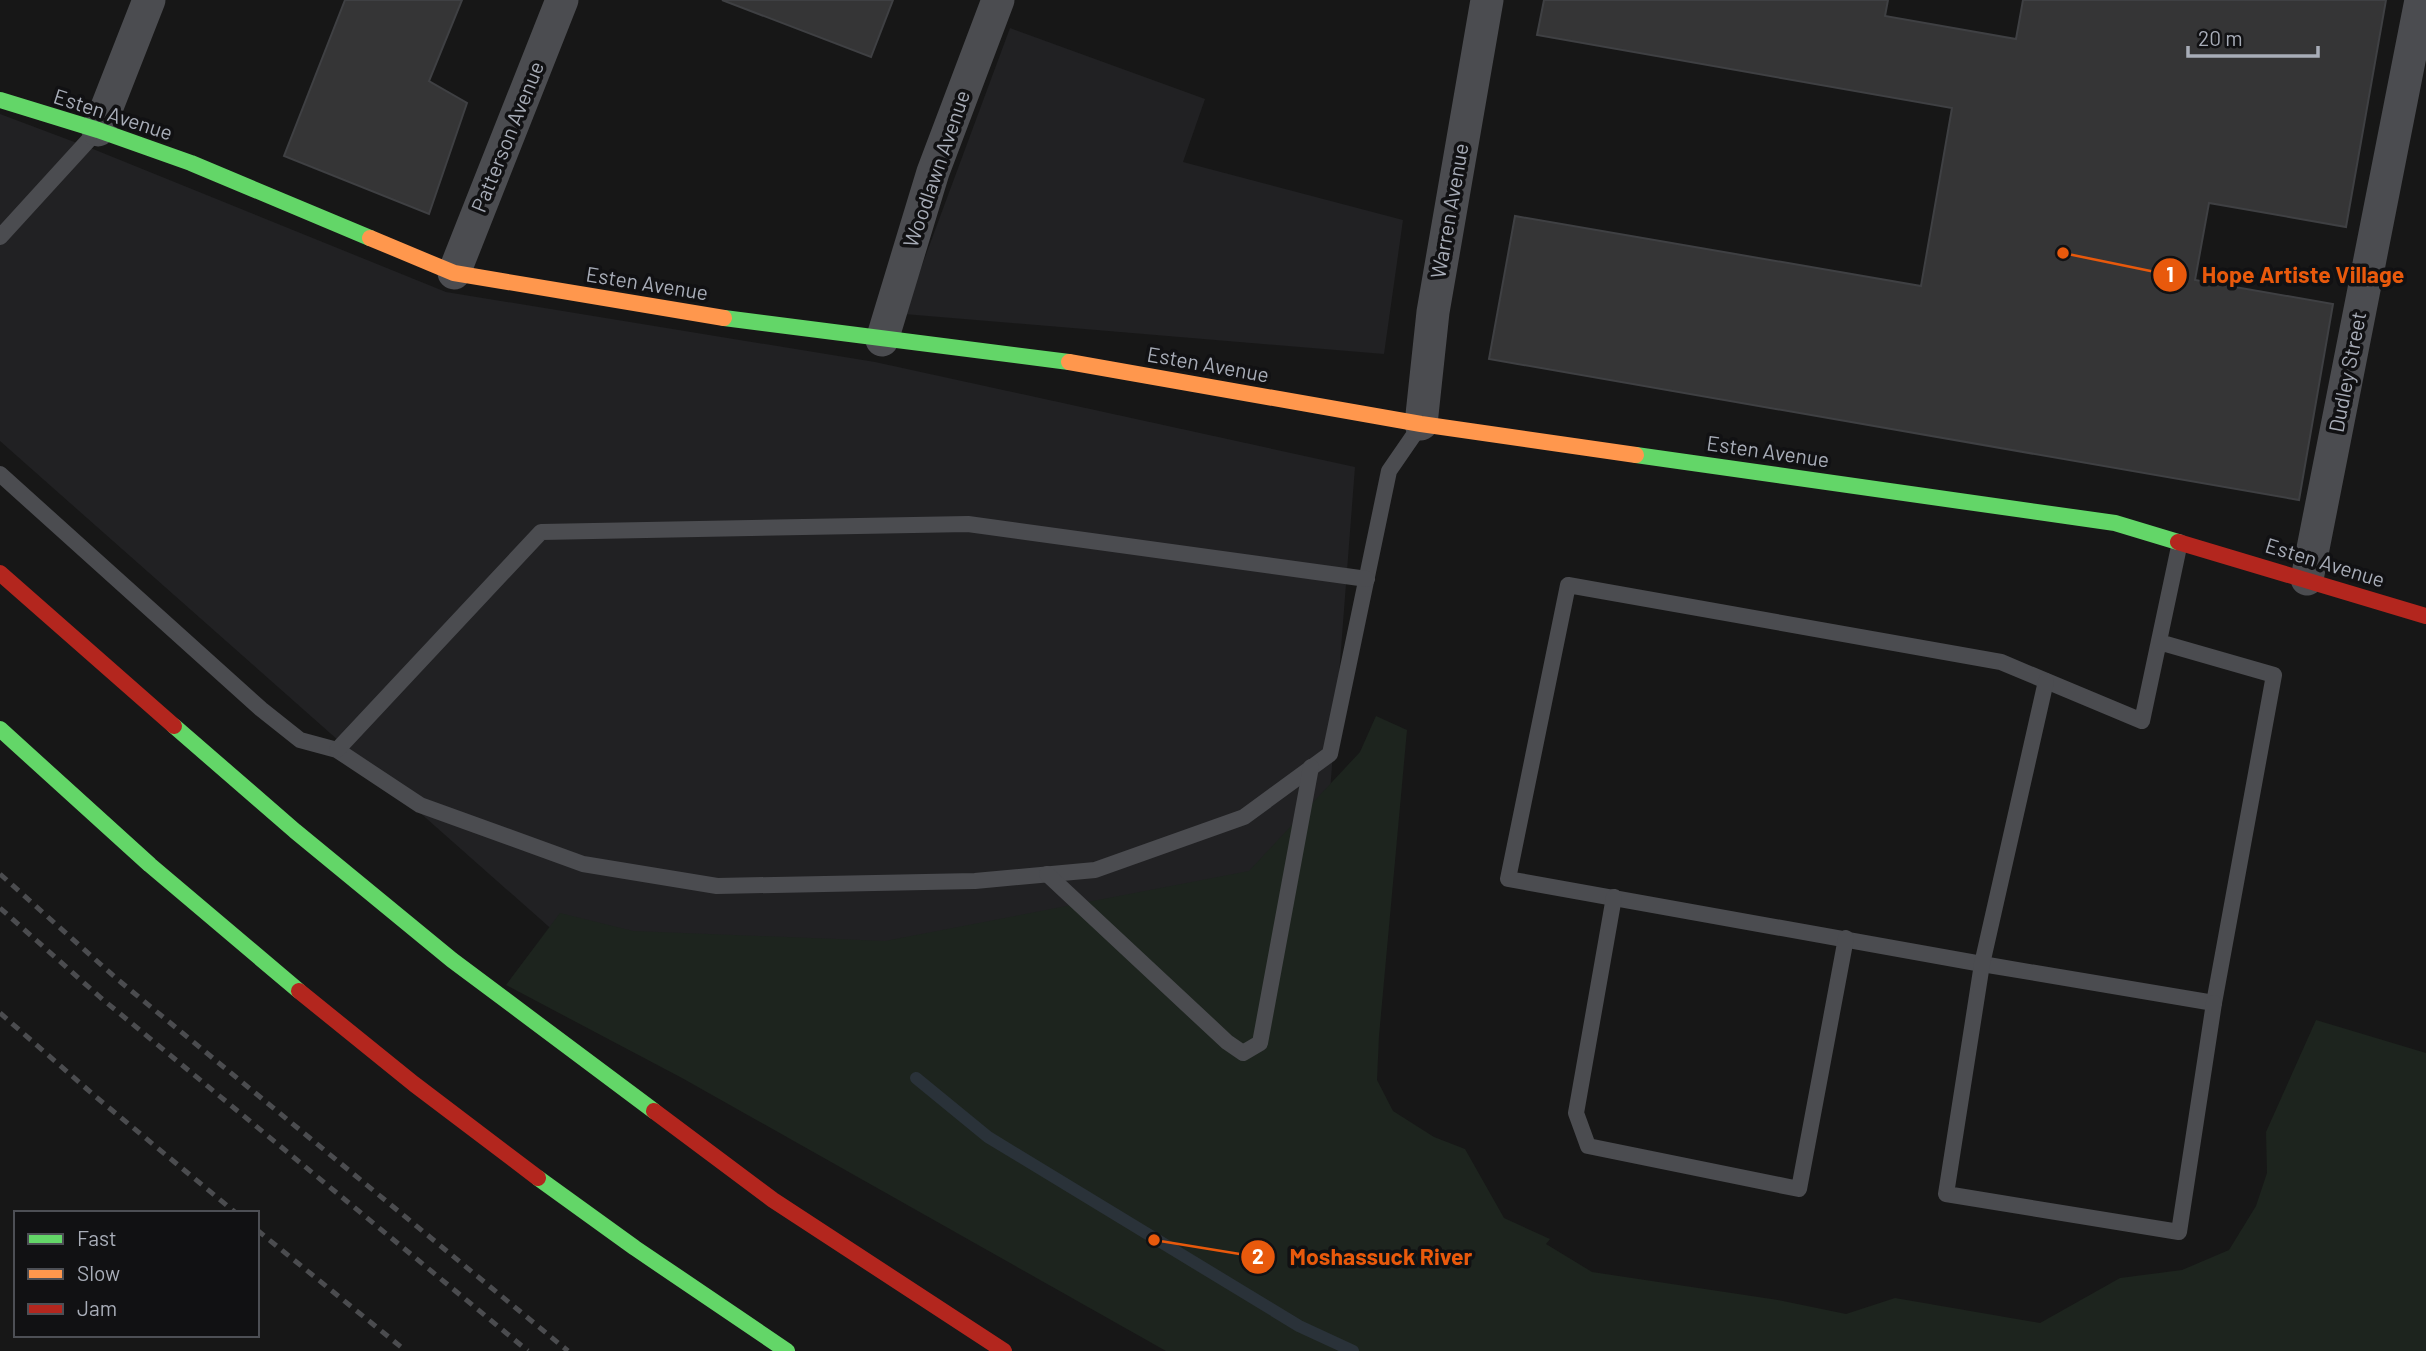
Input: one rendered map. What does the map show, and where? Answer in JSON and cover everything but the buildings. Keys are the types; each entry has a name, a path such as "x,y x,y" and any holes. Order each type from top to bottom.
{"main road":[{"name":"Esten Avenue","path":"0,100 98,130 191,163 454,273 677,312 1061,361 1422,424 2115,523 2426,616"},
{"path":"0,573 284,822 452,960 774,1199 1004,1351"},
{"path":"0,729 199,908 407,1079 577,1206 787,1351"}],"street":[{"path":"98,130 149,0"},
{"name":"Patterson Avenue","path":"454,273 562,0"},
{"name":"Woodlawn Avenue","path":"882,340 933,172 998,0"},
{"name":"Warren Avenue","path":"1422,424 1433,312 1487,0"},
{"name":"Dudley Street","path":"2306,579 2419,45 2421,0"}],"lane":[{"path":"0,237 98,130"},
{"path":"0,474 261,709 300,740 337,750 420,805 583,864 717,886 975,881 1095,870 1244,817 1330,754 1389,471 1422,424"},
{"path":"337,750 541,532 968,524 1367,579"},
{"path":"2180,542 2142,721 2001,662 1567,585 1508,879 2214,1003"},
{"path":"2046,681 1982,964 1946,1194 2179,1232 2214,1003 2274,675 2159,642"},
{"path":"1047,874 1227,1042 1243,1053 1260,1043 1311,767"},
{"path":"1614,897 1576,1113 1588,1146 1799,1189 1846,938"}],"shaded area":[{"path":"1010,28 1205,99 1183,162 1403,220 1384,354 904,314"},
{"path":"0,114 446,292 875,362 1355,467 1309,1065 609,980 0,441"},
{"path":"1376,716 1407,730 1377,1080 1393,1111 1434,1137 1465,1149 1504,1218 1550,1239 1546,1244 1592,1272 1778,1300 1846,1314 1895,1298 2040,1323 2120,1278 2182,1270 2229,1250 2256,1206 2267,1173 2266,1132 2316,1020 2426,1053 2426,1351 1166,1351 682,1078 506,985 560,913 633,931 885,941 1249,871 1360,752"}],"waterway":[{"path":"916,1078 988,1137 1299,1326 1353,1351"}],"railway":[{"path":"0,874 117,979 568,1351"},
{"path":"0,908 101,998 528,1351"},
{"path":"0,1013 234,1211"},
{"path":"259,1232 406,1351"}],"traffic: fast":[{"path":"0,100 98,130 191,163 370,238"},
{"path":"724,318 1069,362"},
{"path":"1636,455 2115,523 2178,542"},
{"path":"174,726 295,831 452,960 654,1111"},
{"path":"0,729 150,865 299,991"},
{"path":"538,1178 635,1248 787,1351"}],"traffic: slow":[{"path":"370,238 454,273 724,318"},
{"path":"1069,362 1421,424 1636,455"}],"traffic: jam":[{"path":"2178,542 2426,616"},
{"path":"0,573 174,726"},
{"path":"299,991 414,1084 538,1178"},
{"path":"654,1111 773,1200 1004,1351"}],"place":[{"name":"Hope Artiste Village","path":"2063,253"},
{"name":"Moshassuck River","path":"1154,1240"}]}
